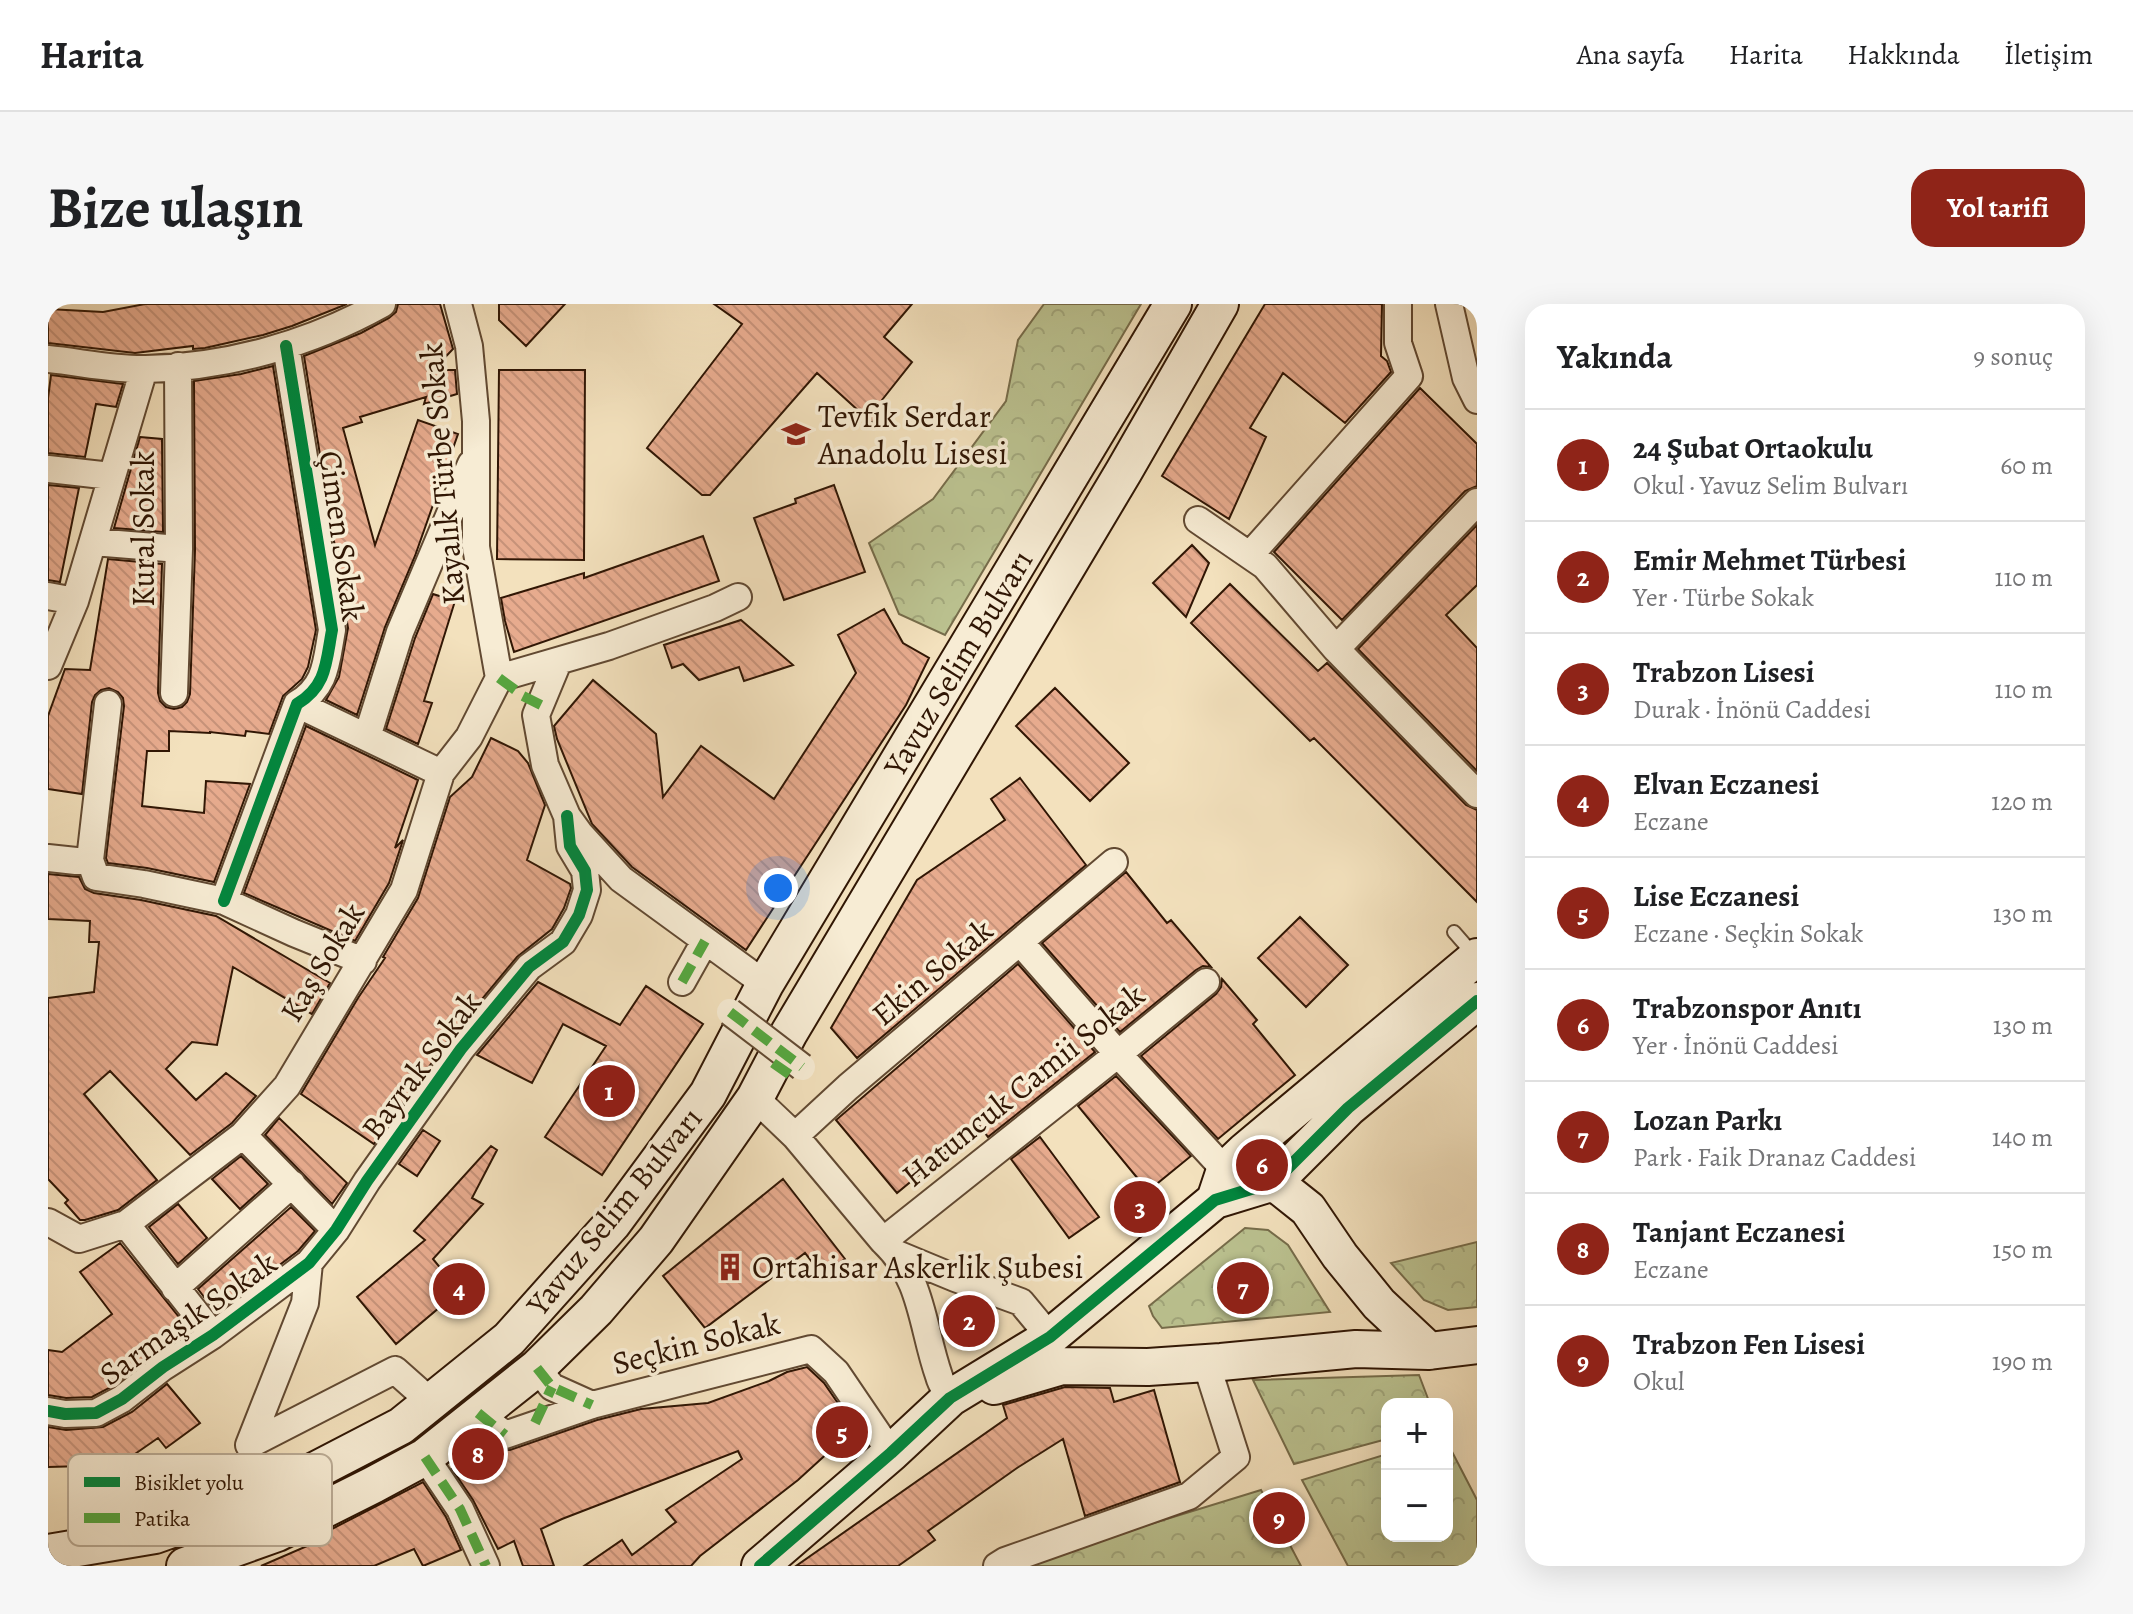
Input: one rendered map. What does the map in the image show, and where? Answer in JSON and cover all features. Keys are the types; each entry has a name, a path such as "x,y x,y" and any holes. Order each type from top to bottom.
{"main road":[{"name":"Yavuz Selim Bulvarı","path":"332,1462 401,1426 509,1339 612,1224 708,1094 765,984 1173,304"},
{"name":"Yavuz Selim Bulvarı","path":"332,1505 492,1424 545,1378 596,1310 656,1240 755,1098 790,1069 789,1033 1220,304"},
{"path":"760,1566 950,1398 1050,1337 1220,1185 1311,1095 1469,949"},
{"path":"1274,1182 1348,1108 1477,1001"},
{"path":"1220,1185 1274,1182 1308,1209 1340,1256 1379,1304 1429,1351"},
{"path":"1050,1337 1148,1367"},
{"path":"950,1398 1062,1366 1148,1367 1356,1349 1429,1351 1477,1345"},
{"name":"Yavuz Selim Bulvarı","path":"48,1553 90,1546"},
{"name":"Yavuz Selim Bulvarı","path":"185,1566 241,1546"}],"street":[{"path":"48,359 144,369 211,363 286,346 382,304"},
{"name":"Kayalık Türbe Sokak","path":"458,304 469,346 476,421 476,547 520,693 536,715 545,765 567,816 621,879 765,984"},
{"path":"1250,555 1409,376 1398,343 1398,304"},
{"path":"1449,304 1466,378 1477,400"},
{"name":"Çimen Sokak","path":"224,901 297,704 310,696 324,676 332,630 286,346"},
{"name":"Kural Sokak","path":"174,693 179,549 178,366"},
{"path":"48,666 75,601 144,369"},
{"path":"367,737 400,632 476,452"},
{"path":"48,469 111,476"},
{"path":"1336,649 1477,502"},
{"path":"1198,520 1265,566 1336,649 1477,794"},
{"path":"93,542 179,549"},
{"path":"48,596 75,601"},
{"path":"520,693 558,662 715,608 738,597"},
{"name":"Kayalık Türbe Sokak","path":"520,693 558,662"},
{"name":"Kaş Sokak","path":"48,1222 79,1239 126,1224 243,1135 287,1086 404,890 441,773 469,737 520,693"},
{"path":"108,704 90,860 96,877 224,901 363,961"},
{"path":"297,704 441,773"},
{"name":"Bayrak Sokak","path":"309,1263 336,1230 461,1049 529,967 563,942 579,915 587,890 585,871 570,846 567,816"},
{"path":"48,858 90,860"},
{"name":"Ekin Sokak","path":"795,1136 848,1087 1114,862"},
{"path":"682,982 705,941"},
{"path":"1020,942 1118,1054 1220,1185"},
{"name":"Hatuncuk Camii Sokak","path":"890,1247 1206,982"},
{"path":"730,1012 790,1069"},
{"path":"755,1098 795,1136 890,1247 920,1300 939,1379 950,1398"},
{"path":"243,1135 336,1230"},
{"path":"175,1288 292,1184"},
{"path":"126,1224 213,1335"},
{"path":"890,1247 955,1278 1021,1302 1050,1337"},
{"name":"Sarmaşık Sokak","path":"309,1263 305,1303 249,1445 395,1370 431,1402"},
{"name":"Sarmaşık Sokak","path":"48,1411 96,1413 122,1399 309,1263"},
{"name":"Seçkin Sokak","path":"492,1424 535,1423 592,1405 811,1349 836,1372 891,1453"},
{"path":"997,1566 1189,1496 1236,1457 1206,1363"},
{"path":"535,1423 545,1378 592,1405"},
{"path":"425,1457 460,1509 486,1566"}],"green space":[{"path":"1044,304 1141,304 945,635 899,614 869,543 933,499 1006,401 1018,340"},
{"path":"1245,1228 1268,1230 1288,1245 1330,1312 1162,1328 1149,1306"},
{"path":"1477,1242 1477,1307 1448,1310 1424,1300 1391,1263"},
{"path":"1419,1375 1428,1398 1381,1398 1381,1441 1294,1464 1253,1380"},
{"path":"1453,1454 1477,1500 1477,1566 1348,1566 1302,1480 1381,1456 1381,1542 1453,1542"},
{"path":"1261,1490 1301,1566 1014,1566"}],"building":[{"path":"145,304 347,304 263,335 205,348 193,349 193,346 135,353 48,343 48,309 103,312"},
{"path":"398,304 440,304 453,349 433,370 455,370 457,394 424,404 426,397 360,417 362,422 343,428 375,545 418,420 458,434 415,556 385,627 357,715 326,700 339,677 348,628 304,356 389,318 396,312"},
{"path":"499,304 565,304 526,346 499,320"},
{"path":"714,304 912,304 884,337 912,362 882,400 888,405 872,423 817,373 710,495 702,495 647,448 742,324"},
{"path":"1265,304 1382,304 1381,356 1387,361 1391,372 1345,423 1283,373 1250,428 1266,437 1229,519 1162,476"},
{"path":"273,366 316,630 308,667 302,679 283,696 269,734 246,731 245,736 169,731 169,751 147,751 142,806 204,813 206,781 250,784 214,882 108,863 106,858 123,698 109,688 101,690 92,702 82,794 48,789 48,716 65,669 90,670 108,559 162,564 158,693 166,707 174,709 187,702 190,694 195,550 194,381"},
{"path":"499,370 585,370 584,560 497,559"},
{"path":"51,375 123,384 116,407 96,404 85,457 48,453"},
{"path":"1420,388 1477,444 1477,486 1465,491 1342,620 1274,552"},
{"path":"140,437 162,439 163,532 114,528"},
{"path":"48,485 79,488 60,582 48,580"},
{"path":"834,485 865,572 784,600 754,518"},
{"path":"1477,525 1477,585 1446,615 1477,648 1477,771 1358,649"},
{"path":"703,536 719,581 514,652 501,598 584,573 584,578"},
{"path":"1192,545 1209,563 1186,617 1153,583"},
{"path":"1230,584 1318,671 1327,663 1466,805 1477,810 1477,902 1314,738 1310,741 1191,623"},
{"path":"433,594 455,601 424,701 432,703 418,744 386,729 415,638"},
{"path":"884,609 903,643 929,658 906,705 746,950 632,867 592,824 554,726 593,680 656,734 663,797 701,746 774,799 856,673 838,635"},
{"path":"741,620 793,665 744,681 739,667 699,680 683,664 672,668 664,645"},
{"path":"1055,688 1129,763 1090,801 1016,726"},
{"path":"306,726 418,780 395,848 403,840 389,883 355,941 244,893"},
{"path":"491,738 518,751 528,763 545,805 527,860 570,884 571,888 552,929 517,957 448,1040 374,1144 301,1094 385,958 418,898 450,797 472,777"},
{"path":"1020,778 1086,865 857,1058 831,1028 917,880 1005,820 991,799"},
{"path":"1126,872 1167,923 1171,920 1211,967 1203,966 1196,970 1120,1032 1042,943"},
{"path":"48,874 79,877 85,889 94,893 216,916 330,983 312,1014 233,967 217,1045 192,1042 166,1069 196,1100 226,1073 256,1096 232,1123 190,1155 110,1071 84,1094 157,1180 118,1210 85,1220 80,1220 65,1203 68,1200 48,1179 48,998 94,992 99,942 89,942 90,921 48,919"},
{"path":"1300,917 1348,965 1306,1007 1258,958"},
{"path":"1018,964 1095,1052 988,1137 979,1125 897,1193 836,1120"},
{"path":"1222,979 1257,1020 1253,1024 1295,1075 1218,1139 1141,1056 1216,994"},
{"path":"538,982 620,1025 646,986 703,1024 602,1175 545,1137 606,1046 563,1024 532,1083 477,1055"},
{"path":"1116,1076 1191,1156 1148,1191 1078,1106"},
{"path":"279,1118 347,1183 332,1204 265,1135"},
{"path":"423,1130 440,1141 417,1176 399,1164"},
{"path":"1040,1137 1099,1217 1069,1238 1011,1159"},
{"path":"491,1146 497,1150 472,1198 483,1204 433,1259 459,1291 396,1344 357,1297 425,1240 414,1231"},
{"path":"241,1156 268,1184 240,1209 212,1179"},
{"name":"Ortahisar Askerlik Şubesi","path":"783,1179 845,1259 822,1275 805,1253 705,1328 663,1276"},
{"path":"178,1204 207,1238 178,1264 149,1227"},
{"path":"291,1207 315,1231 298,1251 216,1313 198,1289"},
{"path":"120,1243 190,1331 153,1354 113,1386 92,1397 48,1395 48,1350 62,1352 112,1314 80,1272"},
{"path":"969,1308 978,1312 982,1321 978,1330 969,1334 960,1330 956,1321 960,1312"},
{"path":"807,1367 824,1383 855,1428 798,1480 691,1566 584,1566 622,1540 632,1555 676,1522 666,1510 742,1459 738,1451 541,1529 554,1566 523,1566 514,1541 498,1549 473,1500 452,1469 498,1449 510,1450 597,1420 641,1409 708,1403"},
{"path":"167,1384 200,1423 166,1448 158,1438 135,1454 68,1454 68,1466 48,1467 48,1427 66,1430 103,1427 132,1412"},
{"path":"1065,1387 1110,1388 1114,1402 1154,1390 1180,1482 1085,1516 1063,1439 928,1531 935,1540 898,1566 796,1566 1007,1418 1003,1405"},
{"path":"423,1482 446,1517 461,1550 423,1566 414,1549 374,1566 261,1566 307,1546 332,1546 332,1529"}],"marked path":[{"path":"499,678 518,692"},
{"path":"523,696 541,705"},
{"path":"682,982 705,941"},
{"path":"730,1012 802,1067"},
{"path":"773,1063 793,1077"},
{"path":"537,1368 552,1387 592,1405"},
{"path":"535,1423 552,1387"},
{"path":"478,1413 505,1435"},
{"path":"425,1457 460,1509 486,1566"}],"cycle path":[{"path":"224,901 297,704 314,689 324,672 332,630 286,346"},
{"path":"48,1411 96,1413 122,1399 309,1263 336,1230 461,1049 529,967 563,942 579,915 587,890 585,871 570,846 567,816"},
{"path":"760,1566 950,1398 1050,1337 1215,1200 1274,1182 1348,1108 1477,1001"}],"place":[{"name":"Tevfik Serdar Anadolu Lisesi","path":"796,434"},
{"name":"24 Şubat Ortaokulu","path":"609,1091"},
{"name":"Trabzonspor Anıtı","path":"1262,1165"},
{"name":"Trabzon Lisesi","path":"1140,1207"},
{"name":"Ortahisar Askerlik Şubesi","path":"730,1267"},
{"name":"Lozan Parkı","path":"1243,1288"},
{"name":"Elvan Eczanesi","path":"459,1289"},
{"name":"Emir Mehmet Türbesi","path":"969,1321"},
{"name":"Lise Eczanesi","path":"842,1432"},
{"name":"Tanjant Eczanesi","path":"478,1454"},
{"name":"Trabzon Fen Lisesi","path":"1279,1518"}]}
